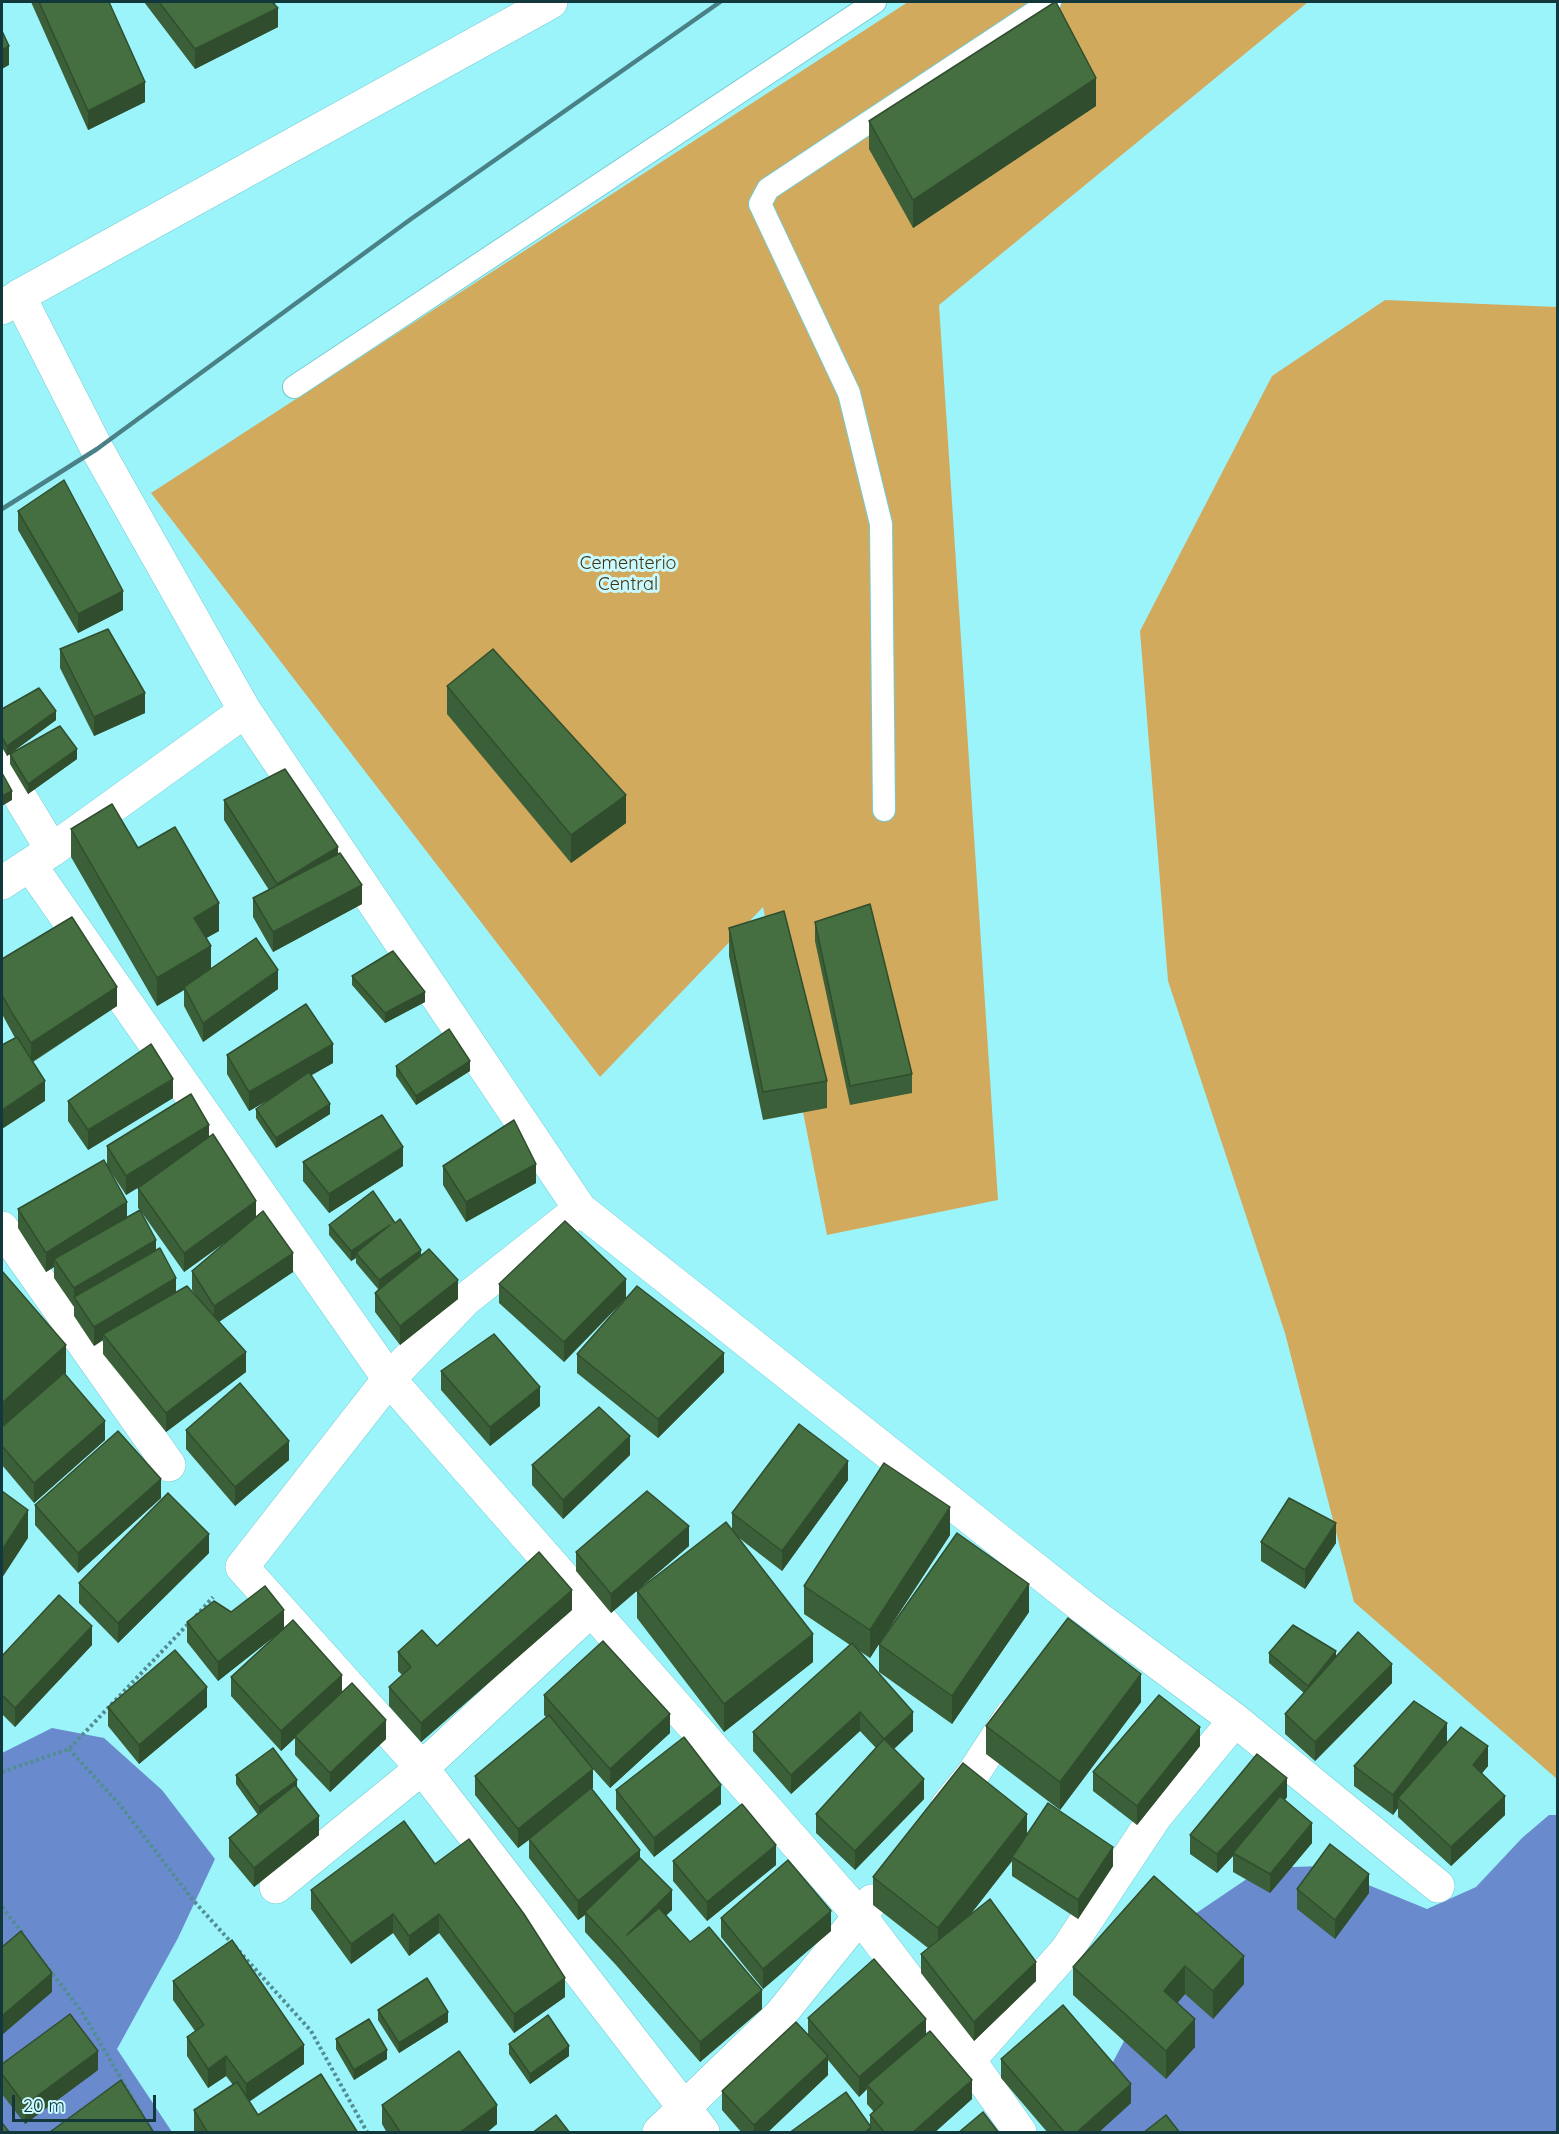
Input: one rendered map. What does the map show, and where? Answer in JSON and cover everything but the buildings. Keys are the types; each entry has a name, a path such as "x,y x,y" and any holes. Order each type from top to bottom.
{"street":[{"path":"551,2 10,302 97,449 245,711 580,1209 1077,1617 1235,1720 1438,1886"},
{"path":"2,883 245,711"},
{"path":"2,768 41,857 388,1379 860,1916 969,2060 1020,2133"},
{"path":"580,1209 466,1299 388,1379 242,1567 422,1768 703,2133"},
{"path":"2,1228 170,1465"},
{"path":"276,1887 422,1768 591,1610"},
{"path":"931,1827 973,1774 1025,1696"},
{"path":"969,2060 1066,1951 1155,1817 1235,1720"},
{"path":"659,2133 780,2015 888,1881"}],"lane":[{"path":"294,387 875,2"},
{"path":"884,810 881,524 849,393 760,204 768,189 1050,2"}],"path":[{"path":"2,1772 69,1749 242,1567"},
{"path":"69,1749 120,1805 193,1900 311,2031 367,2133"},
{"path":"2,1906 28,1942"},
{"path":"35,1950 82,2012 143,2116"}],"green space":[{"name":"Cementerio Central","path":"908,2 1308,2 939,305 998,1200 827,1235 763,907 600,1077 151,493"},
{"path":"1385,300 1557,307 1557,1779 1354,1602 1285,1333 1168,981 1140,631 1272,376"}],"water":[{"path":"52,1728 104,1738 162,1790 215,1859 178,1938 117,2049 172,2132 2,2132 2,1753"},
{"path":"1549,1815 1557,1815 1557,2132 1076,2132 1189,1918 1263,1868 1322,1866 1427,1909 1476,1887 1522,1838"}],"railway":[{"path":"2,509 97,449 411,219 720,2"}]}
